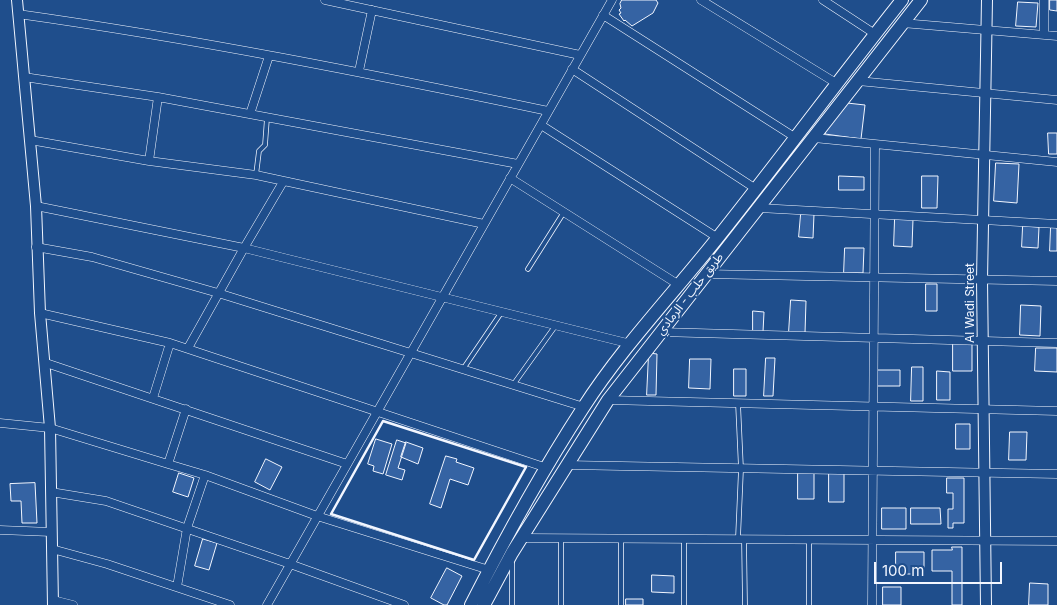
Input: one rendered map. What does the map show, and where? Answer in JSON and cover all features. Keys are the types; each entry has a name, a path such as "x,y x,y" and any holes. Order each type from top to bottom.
{"highway":[{"name":"طريق حلب - الرمادي","path":"471,605 518,515 584,407 631,344 718,238 902,0"},
{"name":"طريق حلب - الرمادي","path":"484,605 512,554 608,400 921,0"}],"street":[{"path":"17,0 36,206 40,313 46,363 50,428 53,602 74,605"},
{"path":"324,0 580,55"},
{"path":"267,605 611,0"},
{"path":"701,0 836,83"},
{"path":"823,0 875,34"},
{"name":"Al Wadi Street","path":"986,605 982,280 987,0"},
{"path":"1044,0 1044,35"},
{"path":"359,72 372,10"},
{"path":"18,14 105,26 359,72 548,111"},
{"path":"603,15 796,138"},
{"path":"902,23 1057,36"},
{"path":"250,114 269,56"},
{"path":"572,69 756,189"},
{"path":"24,77 158,97 518,164"},
{"path":"858,81 1057,100"},
{"path":"150,161 158,97"},
{"path":"541,125 718,238"},
{"path":"814,138 1057,162"},
{"path":"30,140 150,161 256,175 484,224"},
{"path":"872,605 875,144"},
{"path":"510,178 679,285"},
{"path":"188,348 244,248 284,182"},
{"path":"36,206 244,248 631,344"},
{"path":"759,208 1057,224"},
{"path":"36,246 92,257 218,293 584,407"},
{"path":"705,274 1057,281"},
{"path":"40,313 188,348 547,468"},
{"path":"660,332 1057,343"},
{"path":"153,398 170,343"},
{"path":"46,363 347,464"},
{"path":"608,400 1057,411"},
{"path":"168,464 186,409"},
{"path":"0,423 50,428 204,475 317,516 489,570"},
{"path":"566,465 1057,474"},
{"path":"177,587 187,528 204,475"},
{"path":"51,492 106,501 404,605"},
{"path":"0,530 52,532"},
{"path":"523,538 1057,541"},
{"path":"52,549 107,564 230,605"}],"lane":[{"path":"256,175 259,151 265,145 267,118"},
{"path":"528,269 564,212"},
{"path":"463,370 502,311"},
{"path":"513,385 556,325"},
{"path":"738,403 741,469 741,539 745,605"},
{"path":"561,538 561,605"},
{"path":"621,539 621,605"},
{"path":"684,539 684,605"},
{"path":"809,540 809,605"},
{"path":"512,554 512,605"}],"building":[{"path":"622,0 656,0 658,3 653,13 632,26 624,21 619,14 621,13 619,10"},
{"path":"1050,0 1057,0 1057,11 1050,10"},
{"path":"1018,2 1038,3 1036,27 1016,26"},
{"path":"847,103 865,105 861,139 825,134 827,124"},
{"path":"1048,133 1057,133 1057,154 1049,154"},
{"path":"996,163 1019,164 1017,203 994,201"},
{"path":"839,176 864,177 864,190 839,190"},
{"path":"922,176 938,176 937,208 922,208"},
{"path":"801,214 814,214 813,238 799,237"},
{"path":"895,218 913,219 912,247 894,246"},
{"path":"1023,226 1039,227 1038,248 1022,247"},
{"path":"1051,226 1057,227 1057,251 1050,251"},
{"path":"845,248 864,248 863,273 844,273"},
{"path":"926,284 937,284 937,311 926,311"},
{"path":"791,300 806,301 805,333 789,332"},
{"path":"1021,305 1041,306 1040,336 1020,335"},
{"path":"753,311 764,312 763,332 753,332"},
{"path":"953,342 972,343 972,371 953,371"},
{"path":"1036,348 1057,348 1057,372 1035,371"},
{"path":"649,353 657,354 656,395 647,395"},
{"path":"766,358 775,358 773,396 764,396"},
{"path":"690,359 711,359 710,389 689,388"},
{"path":"912,367 923,367 923,401 911,401"},
{"path":"734,369 746,369 746,396 734,396"},
{"path":"877,370 900,370 900,386 877,386"},
{"path":"937,371 950,372 950,400 937,400"},
{"path":"956,424 970,424 970,449 956,449"},
{"path":"1010,432 1027,432 1026,460 1009,460"},
{"path":"376,439 392,444 383,474 373,471 374,466 368,464"},
{"path":"397,440 406,443 398,468 405,470 402,480 386,475"},
{"path":"406,442 423,448 418,464 401,457"},
{"path":"446,456 457,459 456,462 474,468 468,485 450,479 441,508 430,504"},
{"path":"266,459 282,467 270,490 255,482"},
{"path":"798,472 814,472 814,499 798,499"},
{"path":"179,473 194,478 188,497 173,492"},
{"path":"829,473 844,473 844,502 829,502"},
{"path":"947,478 964,478 964,523 953,523 953,528 948,528 948,509 953,509 953,493 947,493"},
{"path":"35,483 37,523 22,523 21,501 11,501 10,484"},
{"path":"882,508 906,508 906,529 882,529"},
{"path":"911,508 940,508 941,524 911,524"},
{"path":"203,539 217,543 209,570 195,566"},
{"path":"952,547 962,547 962,605 952,605 952,571 932,571 932,550 952,550"},
{"path":"896,552 924,552 924,574 896,574"},
{"path":"447,568 462,576 447,605 444,605 431,598"},
{"path":"652,575 674,576 674,593 652,592"},
{"path":"1030,583 1048,584 1048,605 1029,605"},
{"path":"883,587 901,587 901,605 883,605"},
{"path":"626,599 643,599 643,605 626,605"}],"wall":[{"path":"383,421 526,467 474,560 331,514 383,421"}]}
